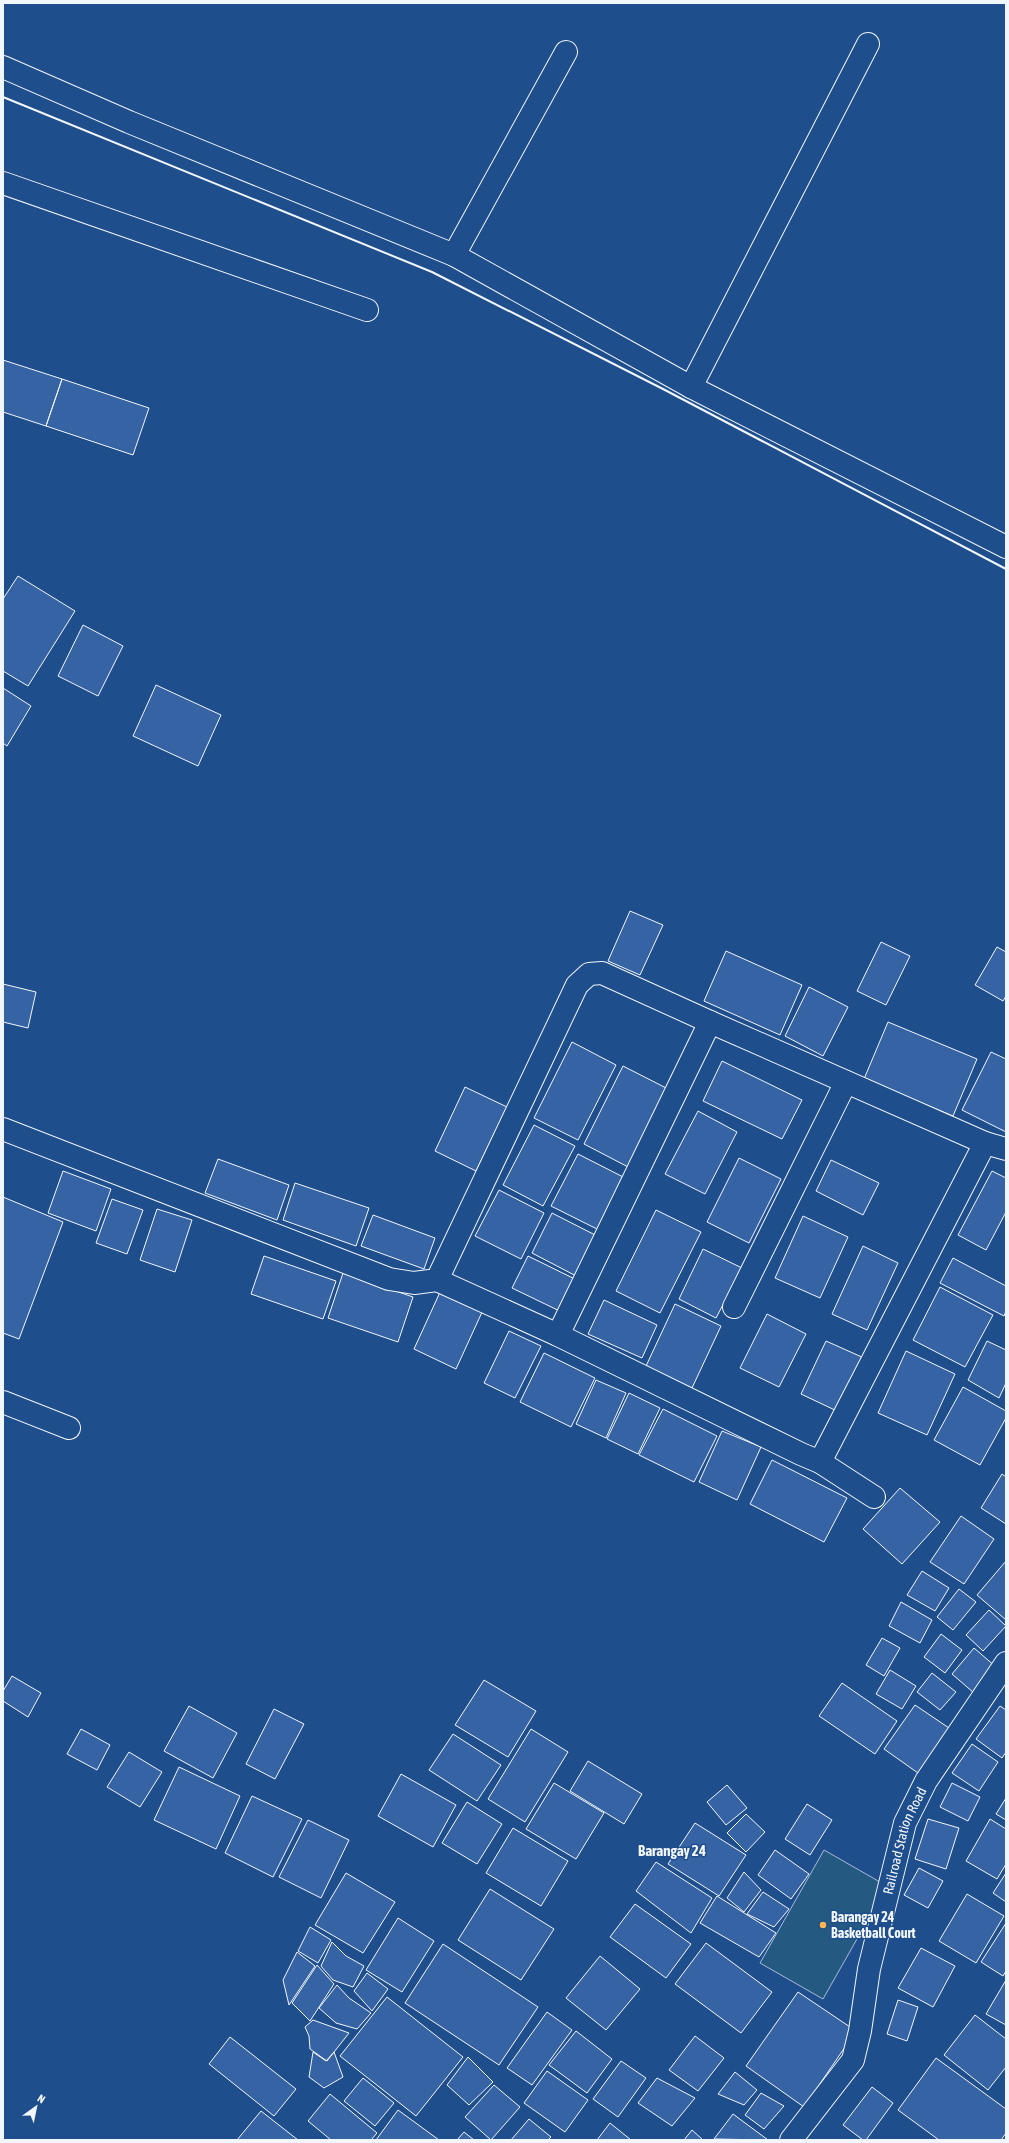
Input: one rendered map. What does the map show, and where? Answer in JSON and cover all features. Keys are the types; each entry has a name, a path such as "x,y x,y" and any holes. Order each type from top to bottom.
{"street":[{"path":"691,387 868,44"},
{"path":"454,255 566,52"},
{"path":"3,68 129,122 454,255 691,387 1006,547"},
{"path":"3,184 367,310"},
{"path":"437,1280 577,985 589,974 602,973 985,1143 1006,1149"},
{"path":"558,1335 710,1022"},
{"path":"734,1307 846,1082"},
{"path":"3,1129 389,1279 414,1282 437,1280 558,1335 820,1462 874,1496"},
{"path":"820,1462 985,1143"},
{"path":"3,1402 69,1428"},
{"name":"Railroad Station Road","path":"791,2140 853,2060 860,2031 869,1969 904,1823 926,1781 1006,1663"}],"shaded area":[{"name":"Barangay 24 Basketball Court","path":"824,1850 887,1886 823,1999 760,1963"}],"building":[{"path":"3,360 62,379 46,426 3,412"},
{"path":"62,379 149,408 133,455 46,426"},
{"path":"18,576 75,611 28,686 3,671 3,599"},
{"path":"83,625 123,646 98,696 58,676"},
{"path":"156,685 221,715 198,766 133,736"},
{"path":"3,688 31,706 7,746 3,743"},
{"path":"630,911 663,925 640,975 608,961"},
{"path":"881,942 910,956 886,1005 857,991"},
{"path":"997,947 1006,952 1006,996 1003,1001 975,985"},
{"path":"726,951 802,985 780,1035 704,1001"},
{"path":"3,984 36,992 28,1028 3,1022"},
{"path":"809,987 848,1007 823,1056 785,1036"},
{"path":"888,1022 977,1059 953,1116 864,1079"},
{"path":"572,1042 616,1065 578,1140 534,1118"},
{"path":"991,1052 1006,1059 1006,1132 962,1110"},
{"path":"722,1061 802,1100 782,1139 703,1101"},
{"path":"623,1066 672,1091 632,1169 584,1144"},
{"path":"465,1087 507,1107 476,1171 435,1151"},
{"path":"698,1111 737,1132 705,1194 665,1174"},
{"path":"534,1125 575,1146 543,1206 503,1185"},
{"path":"578,1154 627,1179 601,1231 551,1206"},
{"path":"739,1158 781,1179 749,1243 707,1222"},
{"path":"218,1159 289,1185 277,1220 205,1193"},
{"path":"831,1160 879,1183 863,1215 816,1191"},
{"path":"63,1171 111,1189 96,1231 48,1213"},
{"path":"992,1171 1006,1178 1006,1212 986,1250 958,1235"},
{"path":"295,1183 369,1208 356,1246 283,1220"},
{"path":"499,1190 544,1213 521,1259 475,1236"},
{"path":"3,1197 63,1222 19,1339 3,1333"},
{"path":"112,1199 143,1210 127,1254 96,1243"},
{"path":"157,1209 192,1220 175,1272 140,1260"},
{"path":"656,1210 701,1232 660,1313 616,1291"},
{"path":"552,1213 601,1238 580,1278 532,1253"},
{"path":"373,1215 435,1238 424,1269 361,1246"},
{"path":"803,1216 848,1237 820,1298 775,1278"},
{"path":"863,1246 898,1263 867,1330 832,1314"},
{"path":"703,1249 742,1268 716,1318 679,1299"},
{"path":"264,1256 336,1281 323,1319 251,1294"},
{"path":"528,1256 587,1285 572,1317 512,1288"},
{"path":"953,1258 1006,1286 1006,1311 1004,1316 940,1283"},
{"path":"343,1273 413,1297 398,1342 328,1318"},
{"path":"940,1287 993,1315 965,1367 913,1340"},
{"path":"441,1290 483,1310 456,1369 414,1349"},
{"path":"604,1300 657,1325 642,1358 588,1334"},
{"path":"675,1304 721,1326 692,1388 646,1366"},
{"path":"767,1314 806,1334 779,1387 740,1368"},
{"path":"509,1331 541,1346 515,1398 484,1383"},
{"path":"826,1341 864,1358 839,1412 801,1394"},
{"path":"987,1341 1006,1350 1006,1383 999,1398 968,1380"},
{"path":"906,1351 955,1374 927,1435 878,1413"},
{"path":"544,1353 595,1378 571,1427 520,1402"},
{"path":"596,1380 626,1393 606,1438 576,1424"},
{"path":"963,1387 1006,1411 1006,1418 980,1465 934,1440"},
{"path":"629,1393 660,1408 638,1454 607,1439"},
{"path":"663,1409 717,1436 694,1482 639,1455"},
{"path":"722,1431 761,1447 737,1500 699,1482"},
{"path":"772,1460 847,1498 824,1542 750,1504"},
{"path":"1002,1474 1006,1477 1006,1524 981,1508"},
{"path":"900,1488 940,1522 902,1564 863,1529"},
{"path":"961,1516 994,1539 964,1584 930,1562"},
{"path":"1006,1561 1006,1620 977,1595"},
{"path":"922,1571 949,1588 935,1611 907,1595"},
{"path":"959,1589 976,1602 953,1630 937,1617"},
{"path":"901,1602 932,1620 920,1643 889,1626"},
{"path":"989,1610 1006,1626 983,1651 966,1635"},
{"path":"941,1634 962,1650 945,1673 924,1657"},
{"path":"882,1638 900,1648 884,1676 866,1665"},
{"path":"974,1648 996,1667 974,1693 952,1674"},
{"path":"890,1670 916,1686 902,1709 876,1694"},
{"path":"932,1673 956,1692 940,1710 917,1692"},
{"path":"12,1676 41,1693 28,1717 3,1701 3,1691"},
{"path":"484,1680 536,1711 508,1757 455,1725"},
{"path":"842,1683 897,1721 875,1754 819,1716"},
{"path":"915,1705 949,1728 918,1773 884,1749"},
{"path":"189,1706 237,1733 213,1778 164,1751"},
{"path":"1000,1706 1006,1710 1006,1752 1002,1758 976,1739"},
{"path":"274,1709 304,1724 275,1779 246,1764"},
{"path":"81,1729 110,1745 97,1770 67,1754"},
{"path":"531,1729 568,1752 525,1822 488,1799"},
{"path":"453,1734 501,1765 477,1801 429,1770"},
{"path":"972,1744 998,1762 979,1791 952,1773"},
{"path":"129,1752 162,1772 140,1807 107,1787"},
{"path":"588,1761 642,1794 624,1824 570,1791"},
{"path":"179,1767 240,1796 216,1849 154,1820"},
{"path":"401,1774 456,1805 433,1847 378,1816"},
{"path":"554,1783 604,1813 576,1859 526,1829"},
{"path":"952,1783 980,1797 968,1821 940,1807"},
{"path":"727,1785 747,1808 726,1825 707,1802"},
{"path":"252,1796 302,1819 273,1877 225,1853"},
{"path":"1006,1798 1006,1820 996,1814"},
{"path":"467,1802 502,1824 477,1864 442,1843"},
{"path":"807,1804 832,1820 810,1855 785,1839"},
{"path":"746,1814 765,1832 746,1852 727,1833"},
{"path":"928,1819 959,1828 946,1869 915,1859"},
{"path":"990,1819 1006,1829 1006,1864 997,1879 966,1861"},
{"path":"308,1820 349,1840 321,1898 279,1877"},
{"path":"695,1823 746,1855 719,1896 668,1864"},
{"path":"513,1828 568,1861 541,1906 486,1873"},
{"path":"775,1850 809,1874 791,1899 758,1875"},
{"path":"656,1862 712,1898 691,1933 636,1891"},
{"path":"919,1868 943,1881 928,1908 904,1895"},
{"path":"744,1872 761,1890 744,1912 727,1898"},
{"path":"346,1873 395,1902 363,1953 315,1925"},
{"path":"1006,1873 1006,1902 993,1893"},
{"path":"490,1889 554,1929 521,1980 458,1940"},
{"path":"763,1892 789,1909 774,1927 747,1914"},
{"path":"967,1894 1004,1916 976,1963 939,1941"},
{"path":"717,1896 776,1933 759,1957 700,1923"},
{"path":"635,1904 691,1944 666,1978 610,1937"},
{"path":"398,1918 434,1941 402,1992 366,1970"},
{"path":"1006,1923 1006,1971 1003,1976 981,1962"},
{"path":"310,1927 331,1940 318,1963 298,1951"},
{"path":"332,1942 346,1956 364,1966 353,1987 333,1980 321,1966"},
{"path":"706,1943 772,1992 741,2033 675,1984"},
{"path":"443,1944 538,2007 499,2065 405,2003"},
{"path":"921,1948 955,1966 933,2007 898,1988"},
{"path":"297,1952 315,1966 289,2005 283,1980"},
{"path":"600,1956 640,1989 606,2030 566,1998"},
{"path":"317,1965 334,1984 310,2021 292,2003"},
{"path":"367,1973 388,1989 372,2011 354,1991"},
{"path":"1006,1980 1006,2025 986,2014"},
{"path":"337,1985 349,1998 371,2013 357,2029 336,2023 319,2008"},
{"path":"798,1992 856,2031 804,2107 746,2066"},
{"path":"387,1997 463,2057 416,2116 340,2056"},
{"path":"898,2000 918,2007 907,2041 887,2034"},
{"path":"547,2012 572,2030 532,2085 507,2068"},
{"path":"975,2015 1006,2039 1006,2067 988,2090 944,2055"},
{"path":"313,2020 349,2033 327,2061 310,2049 309,2036 305,2027"},
{"path":"576,2031 612,2059 587,2093 549,2065"},
{"path":"695,2036 724,2058 698,2091 669,2070"},
{"path":"230,2037 296,2089 274,2116 209,2064"},
{"path":"313,2052 326,2061 334,2052 343,2077 324,2088 309,2077"},
{"path":"468,2057 493,2082 469,2105 447,2085"},
{"path":"936,2058 1006,2109 1006,2133 1001,2140 939,2140 898,2110"},
{"path":"621,2061 646,2078 618,2117 593,2099"},
{"path":"547,2071 588,2100 565,2132 524,2103"},
{"path":"735,2072 757,2090 744,2105 718,2094"},
{"path":"363,2078 394,2103 375,2126 344,2101"},
{"path":"657,2078 695,2098 672,2126 638,2103"},
{"path":"494,2085 520,2107 491,2140 465,2117"},
{"path":"872,2087 893,2103 866,2140 863,2140 843,2125"},
{"path":"761,2093 784,2106 764,2129 745,2115"},
{"path":"330,2094 377,2133 371,2140 331,2140 308,2121"},
{"path":"398,2110 439,2140 376,2140"},
{"path":"261,2111 298,2140 237,2140"},
{"path":"733,2114 768,2140 714,2139"},
{"path":"529,2119 551,2137 548,2140 511,2140"},
{"path":"610,2123 631,2140 597,2140"},
{"path":"692,2130 703,2140 684,2140"},
{"path":"464,2132 474,2140 457,2140"}],"wall":[{"path":"3,97 432,272 663,389 1006,569"}],"place":[{"name":"Barangay 24 Basketball Court","path":"823,1925"}],"district":[{"name":"Barangay 24","path":"672,1850"}]}
